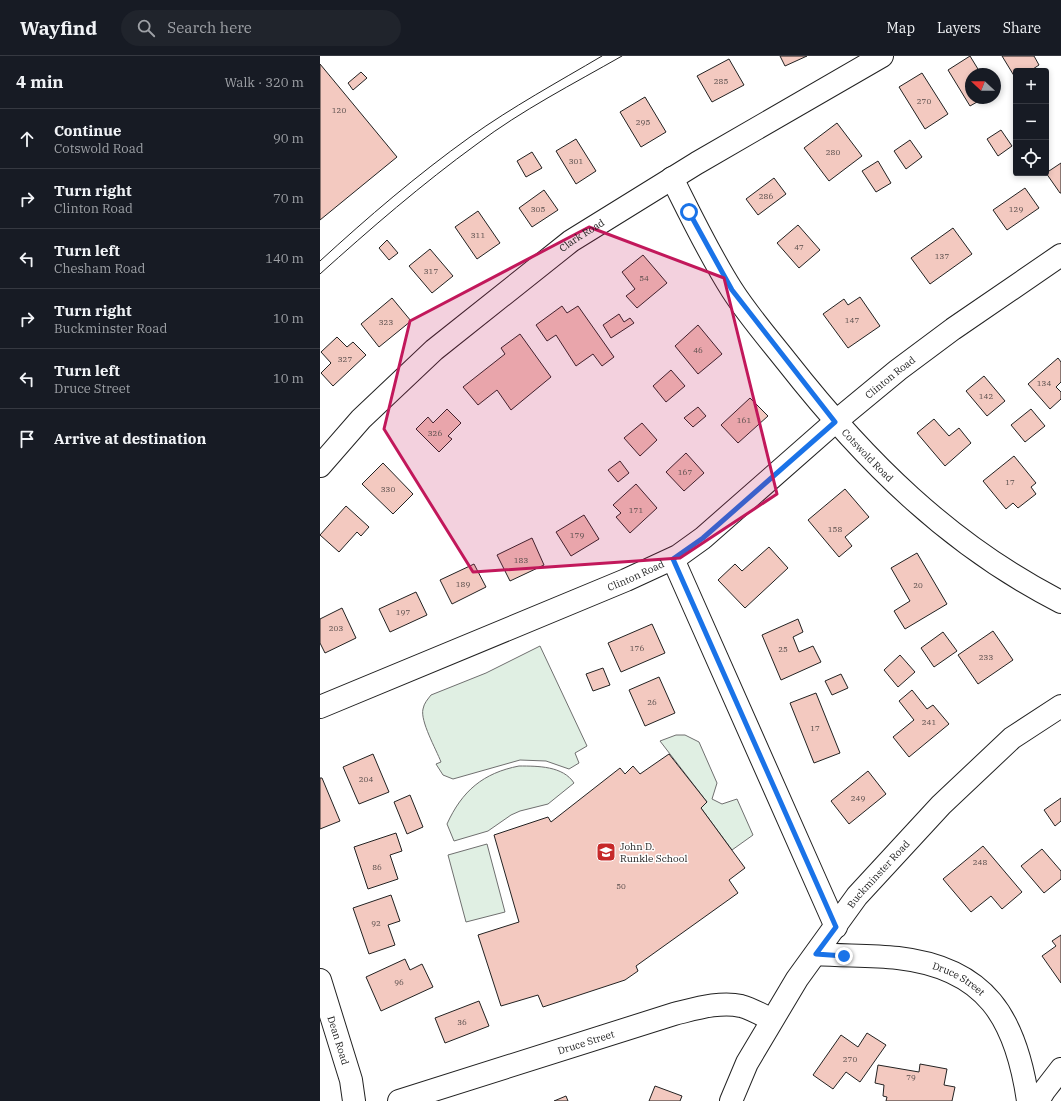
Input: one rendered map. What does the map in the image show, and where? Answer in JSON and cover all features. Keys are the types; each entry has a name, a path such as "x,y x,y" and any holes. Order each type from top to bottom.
{"street":[{"name":"Clark Road","path":"320,466 361,418 434,350 572,241 672,178 882,56"},
{"name":"Cotswold Road","path":"672,178 699,234 732,290 835,422 906,495 961,540 1026,584 1061,602"},
{"name":"Clinton Road","path":"320,707 673,559 703,538 835,422 936,341 1061,255"},
{"path":"673,559 836,927"},
{"name":"Buckminster Road","path":"731,1101 747,1063 797,979 857,896 941,805 1012,738 1061,706"},
{"name":"Druce Street","path":"816,954 897,958 921,961 959,974 977,987 991,1001 1003,1017 1020,1060 1028,1101"},
{"name":"Dean Road","path":"320,980 351,1080 354,1101"},
{"name":"Druce Street","path":"400,1101 674,1014 712,1006 736,1005 754,1011 772,1020"},
{"path":"1038,1101 1061,1069"}],"highlighted area":[{"path":"589,227 724,278 777,494 680,558 473,572 384,429 410,321"}],"green space":[{"path":"540,646 587,746 575,753 579,763 569,769 546,761 520,760 453,779 443,775 436,764 441,762 424,721 423,709 427,700 431,695 486,673"},
{"path":"676,735 685,735 699,742 717,783 712,799 722,804 737,799 753,835 732,850 701,808 707,802 660,741"},
{"path":"519,766 534,766 557,770 569,777 574,783 548,804 520,811 511,815 488,831 454,841 447,824 453,812 467,793 475,785 495,773"},
{"path":"487,844 505,912 466,922 448,855"}],"building":[{"path":"780,56 807,56 785,66"},
{"path":"970,56 977,68 965,68 965,98 948,70"},
{"path":"1002,56 1034,56 1039,65 1034,68 1013,68 1013,74"},
{"path":"729,59 744,85 712,102 697,76"},
{"path":"320,64 397,157 320,220"},
{"path":"361,72 367,78 353,90 348,83"},
{"path":"922,73 948,114 925,129 899,87"},
{"path":"645,97 666,132 641,147 620,112"},
{"path":"837,123 862,156 829,181 804,148"},
{"path":"1001,130 1012,146 998,156 987,139"},
{"path":"576,139 596,171 576,184 556,151"},
{"path":"910,140 922,157 906,169 894,151"},
{"path":"532,152 542,168 526,177 517,161"},
{"path":"878,161 891,183 876,192 862,171"},
{"path":"1061,163 1061,193 1048,176 1049,171"},
{"path":"774,178 786,194 758,215 746,199"},
{"path":"1025,188 1039,208 1007,230 993,210"},
{"path":"544,190 558,210 532,227 519,208"},
{"path":"478,211 500,243 477,259 455,227"},
{"path":"798,225 820,250 799,268 777,243"},
{"path":"953,228 972,254 930,284 911,258"},
{"path":"387,240 398,253 389,260 379,248"},
{"path":"430,249 453,276 432,293 409,266"},
{"path":"643,255 667,283 637,308 626,296 635,289 622,272"},
{"path":"860,297 880,326 848,348 823,314 844,299 848,305"},
{"path":"392,298 411,321 379,347 361,324"},
{"path":"562,306 567,313 578,306 614,357 602,366 593,354 576,366 556,335 547,341 536,325"},
{"path":"619,314 624,322 630,318 634,323 611,338 603,325"},
{"path":"698,325 722,354 698,374 675,346"},
{"path":"520,334 551,377 511,410 497,390 478,405 463,387 505,354 501,348"},
{"path":"337,337 347,347 353,342 366,355 333,386 321,373 331,363 321,352"},
{"path":"1058,358 1061,362 1061,382 1056,387 1061,392 1061,399 1050,409 1028,384"},
{"path":"671,370 685,386 666,402 653,386"},
{"path":"984,376 1005,401 987,416 966,391"},
{"path":"750,398 768,416 738,443 721,425"},
{"path":"698,407 706,416 693,427 684,418"},
{"path":"447,409 461,423 448,436 452,439 439,452 416,429 428,417 433,423"},
{"path":"1031,409 1045,426 1025,442 1011,425"},
{"path":"934,419 949,436 959,428 971,443 945,466 917,433"},
{"path":"642,423 657,440 640,456 624,438"},
{"path":"686,453 704,473 684,491 666,472"},
{"path":"1014,456 1036,483 1031,487 1036,494 1018,508 1013,503 1006,509 983,481"},
{"path":"620,461 629,473 618,482 608,470"},
{"path":"383,463 413,494 393,514 362,484"},
{"path":"636,484 657,508 630,533 616,517 621,513 613,505"},
{"path":"845,489 869,517 845,537 852,546 839,557 808,520"},
{"path":"346,506 369,527 361,536 357,532 339,552 320,535"},
{"path":"584,515 599,539 571,556 556,532"},
{"path":"532,538 544,565 510,581 497,555"},
{"path":"769,547 788,568 745,608 718,580 735,564 742,571"},
{"path":"917,553 947,604 905,629 894,611 910,601 891,568"},
{"path":"474,564 486,587 452,604 440,580"},
{"path":"416,592 427,615 390,632 379,609"},
{"path":"342,608 356,638 325,653 320,643 320,619"},
{"path":"798,619 803,632 793,637 799,652 813,646 821,662 781,680 762,635"},
{"path":"652,624 665,653 621,672 608,643"},
{"path":"993,631 1013,660 978,684 958,655"},
{"path":"943,632 957,651 934,667 921,648"},
{"path":"900,655 915,672 898,687 884,670"},
{"path":"603,668 610,685 593,691 586,674"},
{"path":"841,674 848,688 832,695 825,681"},
{"path":"659,677 675,713 645,726 629,690"},
{"path":"912,690 927,709 933,705 949,724 909,757 893,737 914,720 899,701"},
{"path":"816,693 840,753 814,763 790,703"},
{"path":"373,754 389,792 359,804 343,767"},
{"name":"John D. Runkle School","path":"669,754 707,802 701,808 745,868 729,880 738,893 636,966 638,971 625,980 543,1007 538,995 501,1006 478,935 519,922 494,835 548,817 551,822 620,768 625,774 633,766 640,774"},
{"path":"868,771 886,794 849,824 831,801"},
{"path":"320,778 322,778 340,821 320,829"},
{"path":"410,795 423,827 407,834 394,802"},
{"path":"1061,798 1061,821 1055,826 1044,810"},
{"path":"396,833 402,851 390,855 398,879 368,889 354,847"},
{"path":"983,846 1022,892 1002,909 991,896 971,912 943,879"},
{"path":"1042,849 1061,871 1061,879 1044,893 1021,866"},
{"path":"391,895 400,921 388,925 395,945 369,954 353,908"},
{"path":"1061,935 1061,983 1042,956 1056,946 1052,941"},
{"path":"405,959 410,970 422,964 433,987 381,1011 366,977"},
{"path":"479,1001 489,1026 445,1043 435,1018"},
{"path":"867,1033 886,1045 860,1082 846,1072 833,1089 813,1075 841,1035 858,1047"},
{"path":"920,1064 947,1069 944,1085 955,1087 952,1101 886,1101 887,1097 883,1096 884,1085 875,1083 878,1065 919,1072"},
{"path":"655,1086 682,1096 680,1101 649,1101"},
{"path":"566,1096 568,1101 554,1101"}],"tram line":[{"path":"320,261 393,197 470,137 519,105 602,56"},
{"path":"320,274 416,191 494,132 548,98 622,56"}],"place":[{"name":"John D. Runkle School","path":"606,852"}],"route":[{"path":"689,212 699,234 732,290 835,422 703,538 673,559 836,927 816,954 844,956"}]}
